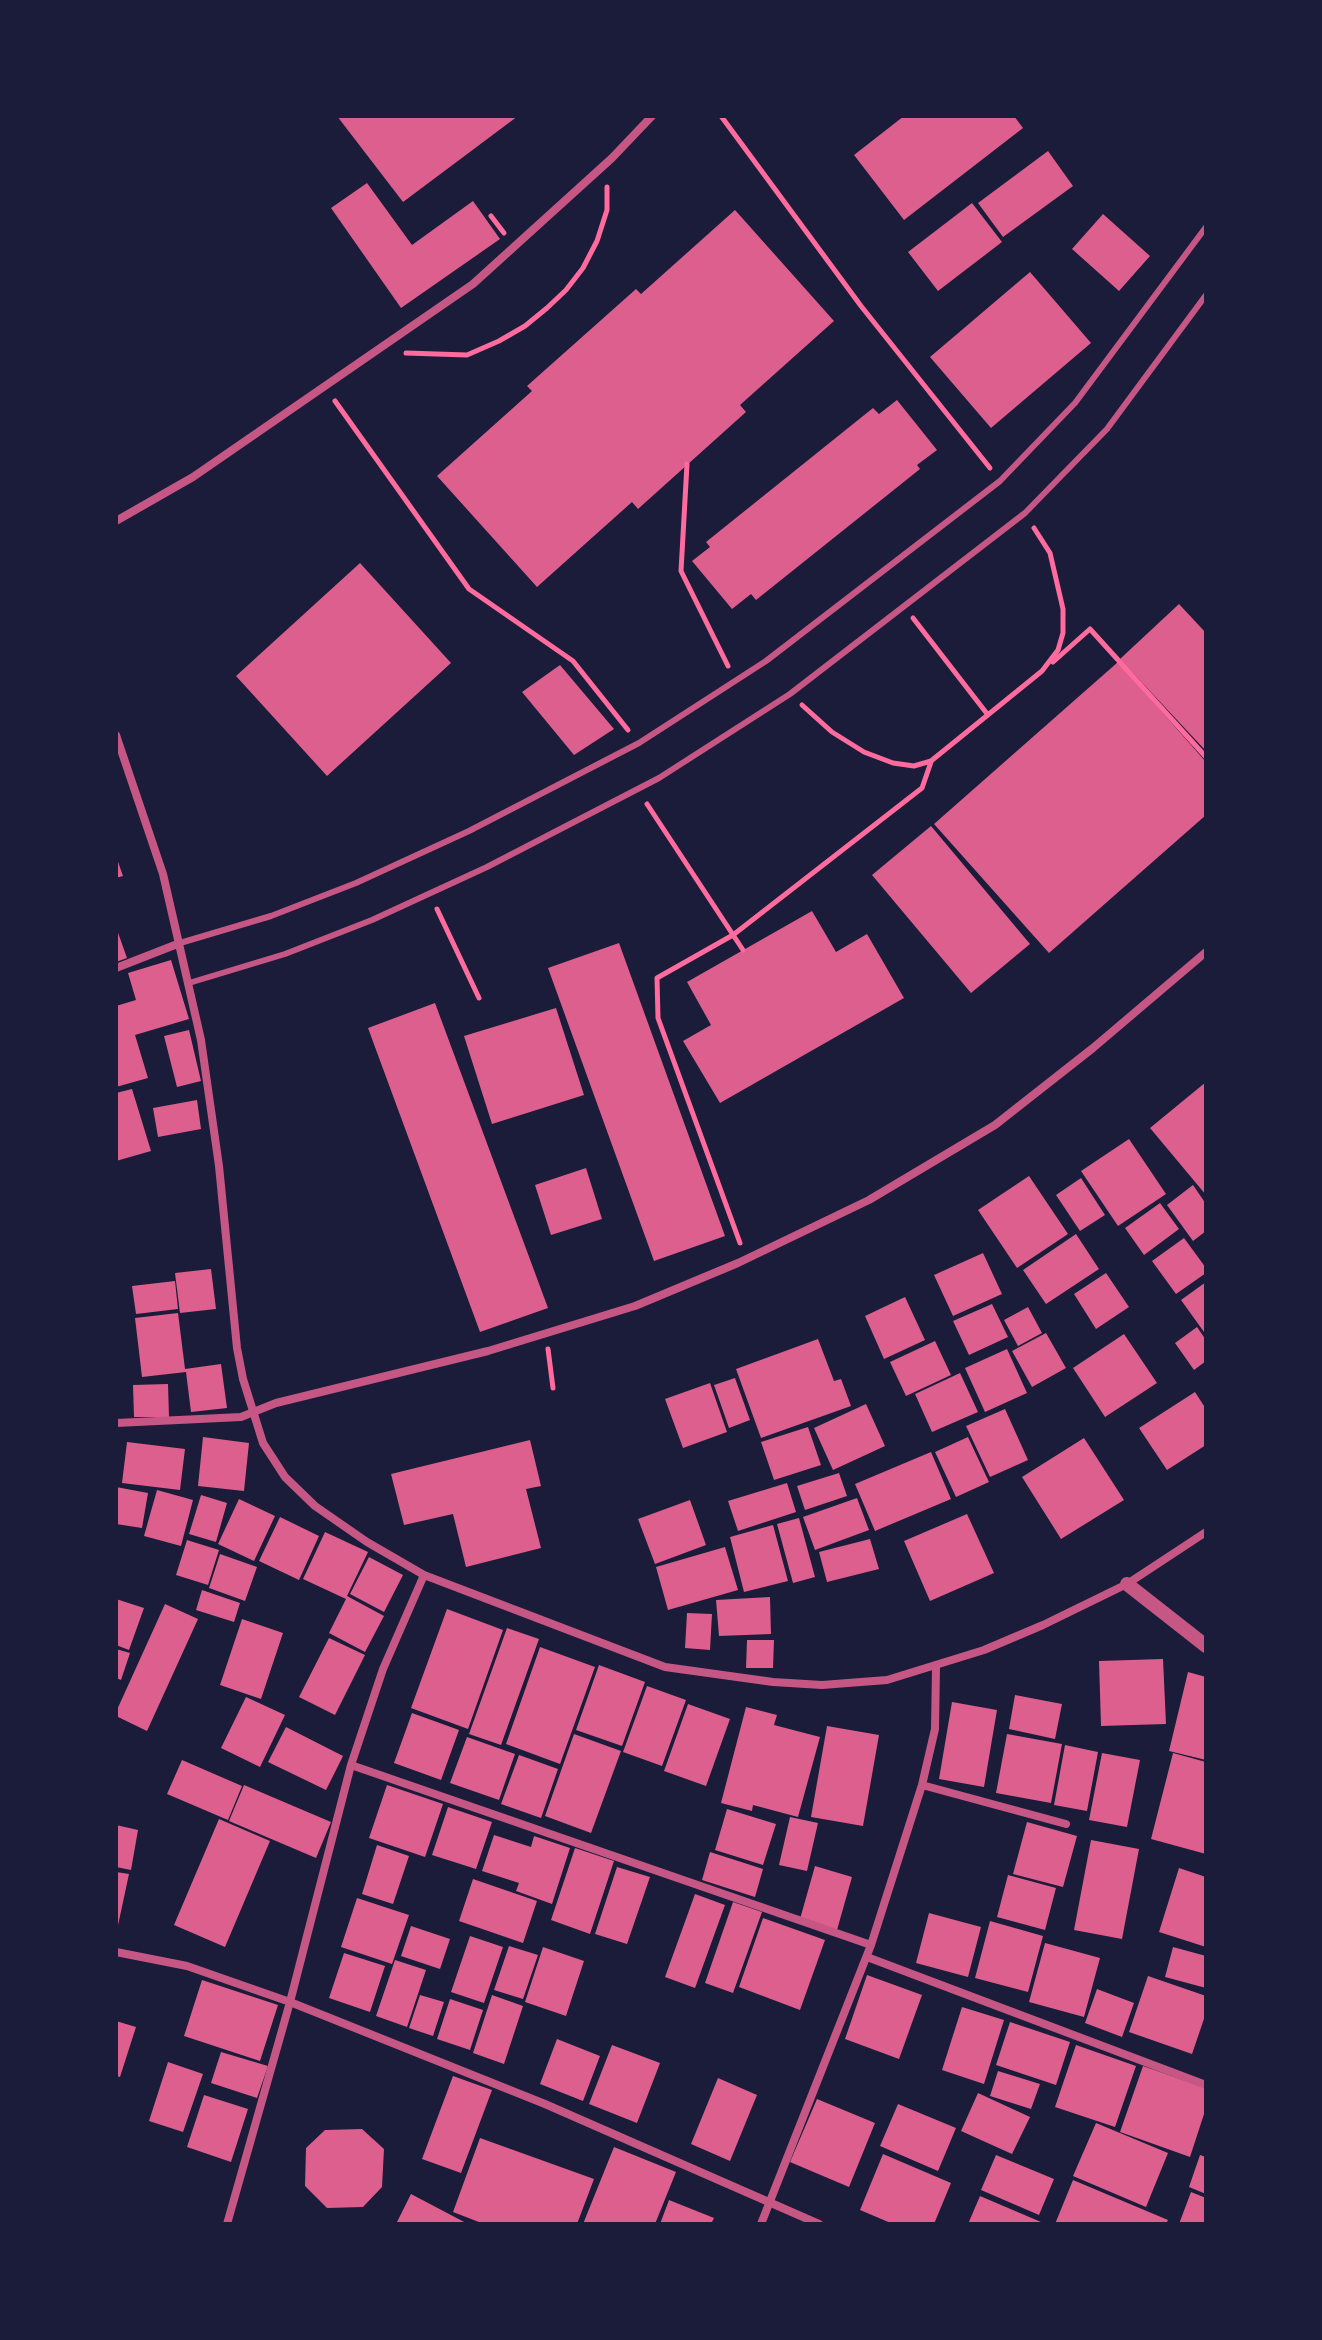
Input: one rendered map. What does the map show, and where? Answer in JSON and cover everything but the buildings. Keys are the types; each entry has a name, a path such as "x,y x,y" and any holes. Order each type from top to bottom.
{"street":[{"path":"116,521 193,477 473,284 602,167 652,116"},
{"path":"116,735 163,874 189,983 211,1102 237,1348 253,1414 263,1443 285,1477 315,1506 367,1542 424,1575 665,1667 773,1682 822,1685 887,1680 984,1650 1127,1584 1206,1532"},
{"path":"116,968 180,943"},
{"path":"116,1423 219,1419 253,1414 276,1403 488,1351 635,1306 746,1259 869,1200 995,1125 1093,1048 1206,952"},
{"path":"227,2224 290,2002 351,1765 383,1669 424,1575"},
{"path":"1127,1584 1206,1646"},
{"path":"761,2224 867,1957 922,1785 935,1729 936,1667"},
{"path":"351,1765 871,1945"},
{"path":"922,1785 1066,1824"},
{"path":"116,1952 187,1966 290,2002 545,2104 819,2224"},
{"path":"867,1957 1206,2085"}],"lane":[{"path":"180,943 271,916 356,883 469,831 639,743 766,661 1000,481 1075,403 1206,227"},
{"path":"189,983 285,954 372,920 487,867 638,789 790,694 1025,513 1107,429 1206,295"}],"path":[{"path":"721,116 861,306 1000,481"},
{"path":"381,348 410,354 467,355 525,326 547,308 583,268 597,241 607,210 606,178 602,167"},
{"path":"325,386 469,589 573,661 639,743"},
{"path":"687,464 681,571 735,681"},
{"path":"1025,513 1050,553 1063,609 1063,633 1058,650 1042,671"},
{"path":"904,606 988,715"},
{"path":"790,694 832,732 864,752 893,763 914,766 931,761 1090,629 1206,757"},
{"path":"746,1259 658,1018 657,978 733,935 922,788 931,761"},
{"path":"638,789 743,950"},
{"path":"430,893 479,998"},
{"path":"546,1333 553,1388"}]}
